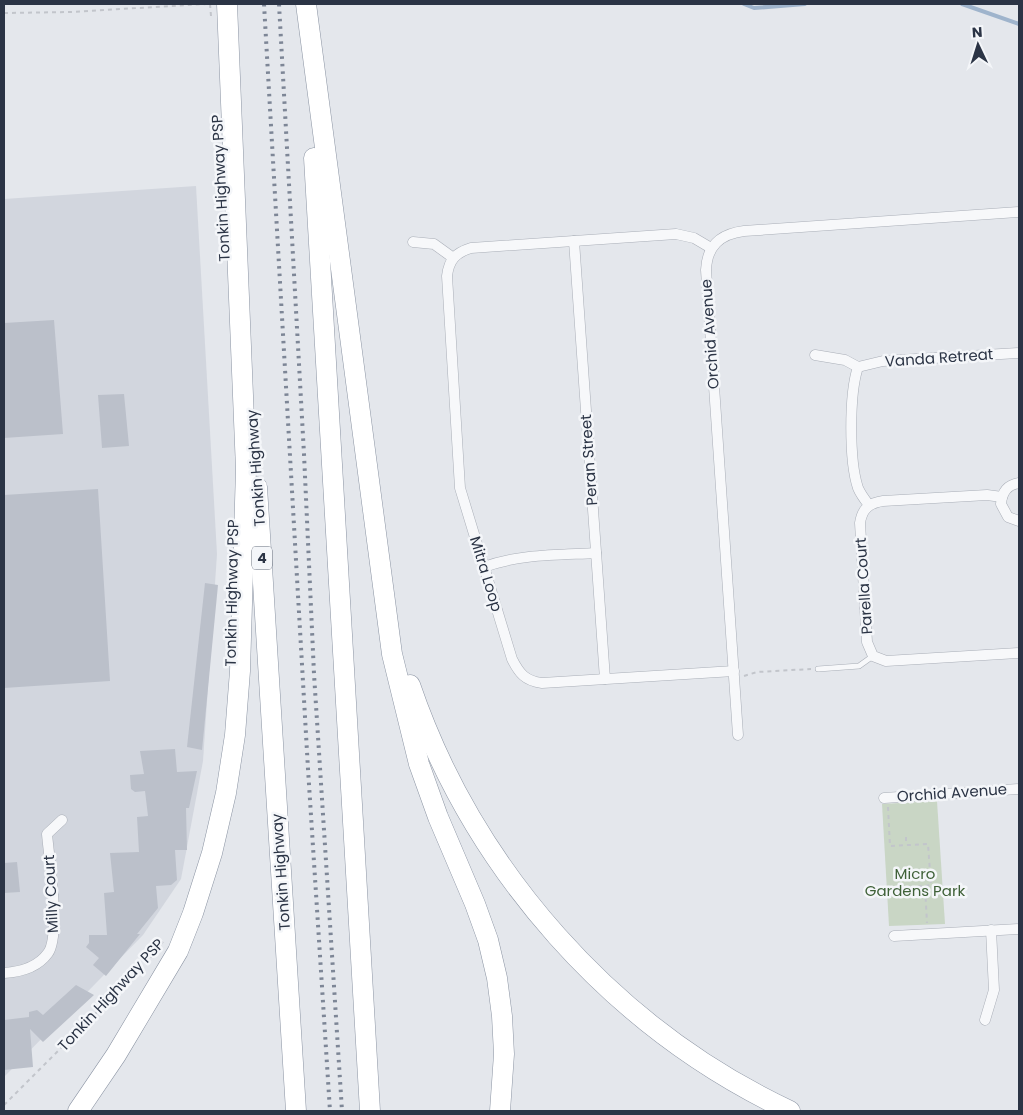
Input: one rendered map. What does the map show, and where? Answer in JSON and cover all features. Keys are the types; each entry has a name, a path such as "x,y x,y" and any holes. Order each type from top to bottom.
{"highway":[{"path":"78,1111 116,1055 178,951 194,913 212,853 226,793 235,735 240,671 246,469 227,4"},
{"name":"Tonkin Highway","path":"227,4 296,1111"},
{"path":"306,4 392,654 410,733 429,793 475,904 488,940 497,978 504,1054 500,1111"},
{"path":"306,4 370,1111"},
{"path":"382,574 403,663 434,748 477,829 529,904 590,971 658,1031 734,1082 790,1111"}],"street":[{"path":"413,242 434,244 452,257 460,251 471,248 676,234 694,238 711,248 724,237 744,231 1019,212"},
{"name":"Peran Street","path":"574,241 605,679"},
{"name":"Orchid Avenue","path":"711,248 708,254 706,270 738,735"},
{"name":"Mitra Loop","path":"452,257 446,276 460,488 512,659 524,677 531,681 542,683 734,675"},
{"name":"Vanda Retreat","path":"858,367 883,361 1019,353"},
{"path":"816,355 844,360 858,367 853,381 851,402 855,473 858,488 869,505 883,501 987,495 1002,497"},
{"path":"1019,483 1011,485 1002,497 1003,512 1008,517 1019,521"},
{"name":"Parella Court","path":"869,505 861,515 860,523 867,642 873,656 886,661 894,661 1019,653"},
{"path":"484,567 500,561 523,557 596,553"},
{"name":"Orchid Avenue","path":"886,798 1019,789"},
{"name":"Milly Court","path":"4,973 17,972 34,966 48,953 55,936 47,834 62,820"},
{"path":"894,936 1019,929"},
{"path":"985,1020 994,990 991,930"}],"lane":[{"path":"818,669 859,666 873,656"}],"path":[{"path":"4,14 208,4 211,23"},
{"path":"734,675 818,669"},
{"path":"886,798 890,846 928,844 932,885 910,887"},
{"path":"906,837 906,845"},
{"path":"925,886 928,934"},
{"name":"Tonkin Highway PSP","path":"4,1105 136,973 169,934"}],"shaded area":[{"path":"196,186 217,554 203,761 181,879 143,935 4,1077 4,199"}],"green space":[{"name":"Micro Gardens Park","path":"937,801 945,924 889,926 882,804"}],"building":[{"path":"54,320 63,434 4,438 4,323"},
{"path":"124,394 129,446 102,448 98,395"},
{"path":"98,489 110,681 4,688 4,495"},
{"path":"205,583 218,585 202,750 187,747"},
{"path":"175,749 177,772 197,771 189,808 186,808 187,850 175,850 177,880 171,885 156,886 158,908 106,976 93,965 99,958 86,947 89,943 89,935 107,935 104,893 114,892 110,853 139,852 137,817 148,816 145,791 135,792 131,789 130,775 144,774 140,751"},
{"path":"17,862 20,892 4,893 4,863"},
{"path":"76,985 94,995 43,1042 30,1029 33,1067 4,1070 4,1020 29,1017 29,1012 37,1010 43,1015"}],"waterway":[{"path":"744,4 754,8 805,4"},
{"path":"962,4 1019,24"}],"railway":[{"path":"264,4 308,769 330,1111"},
{"path":"279,4 314,674 342,1111"}]}
